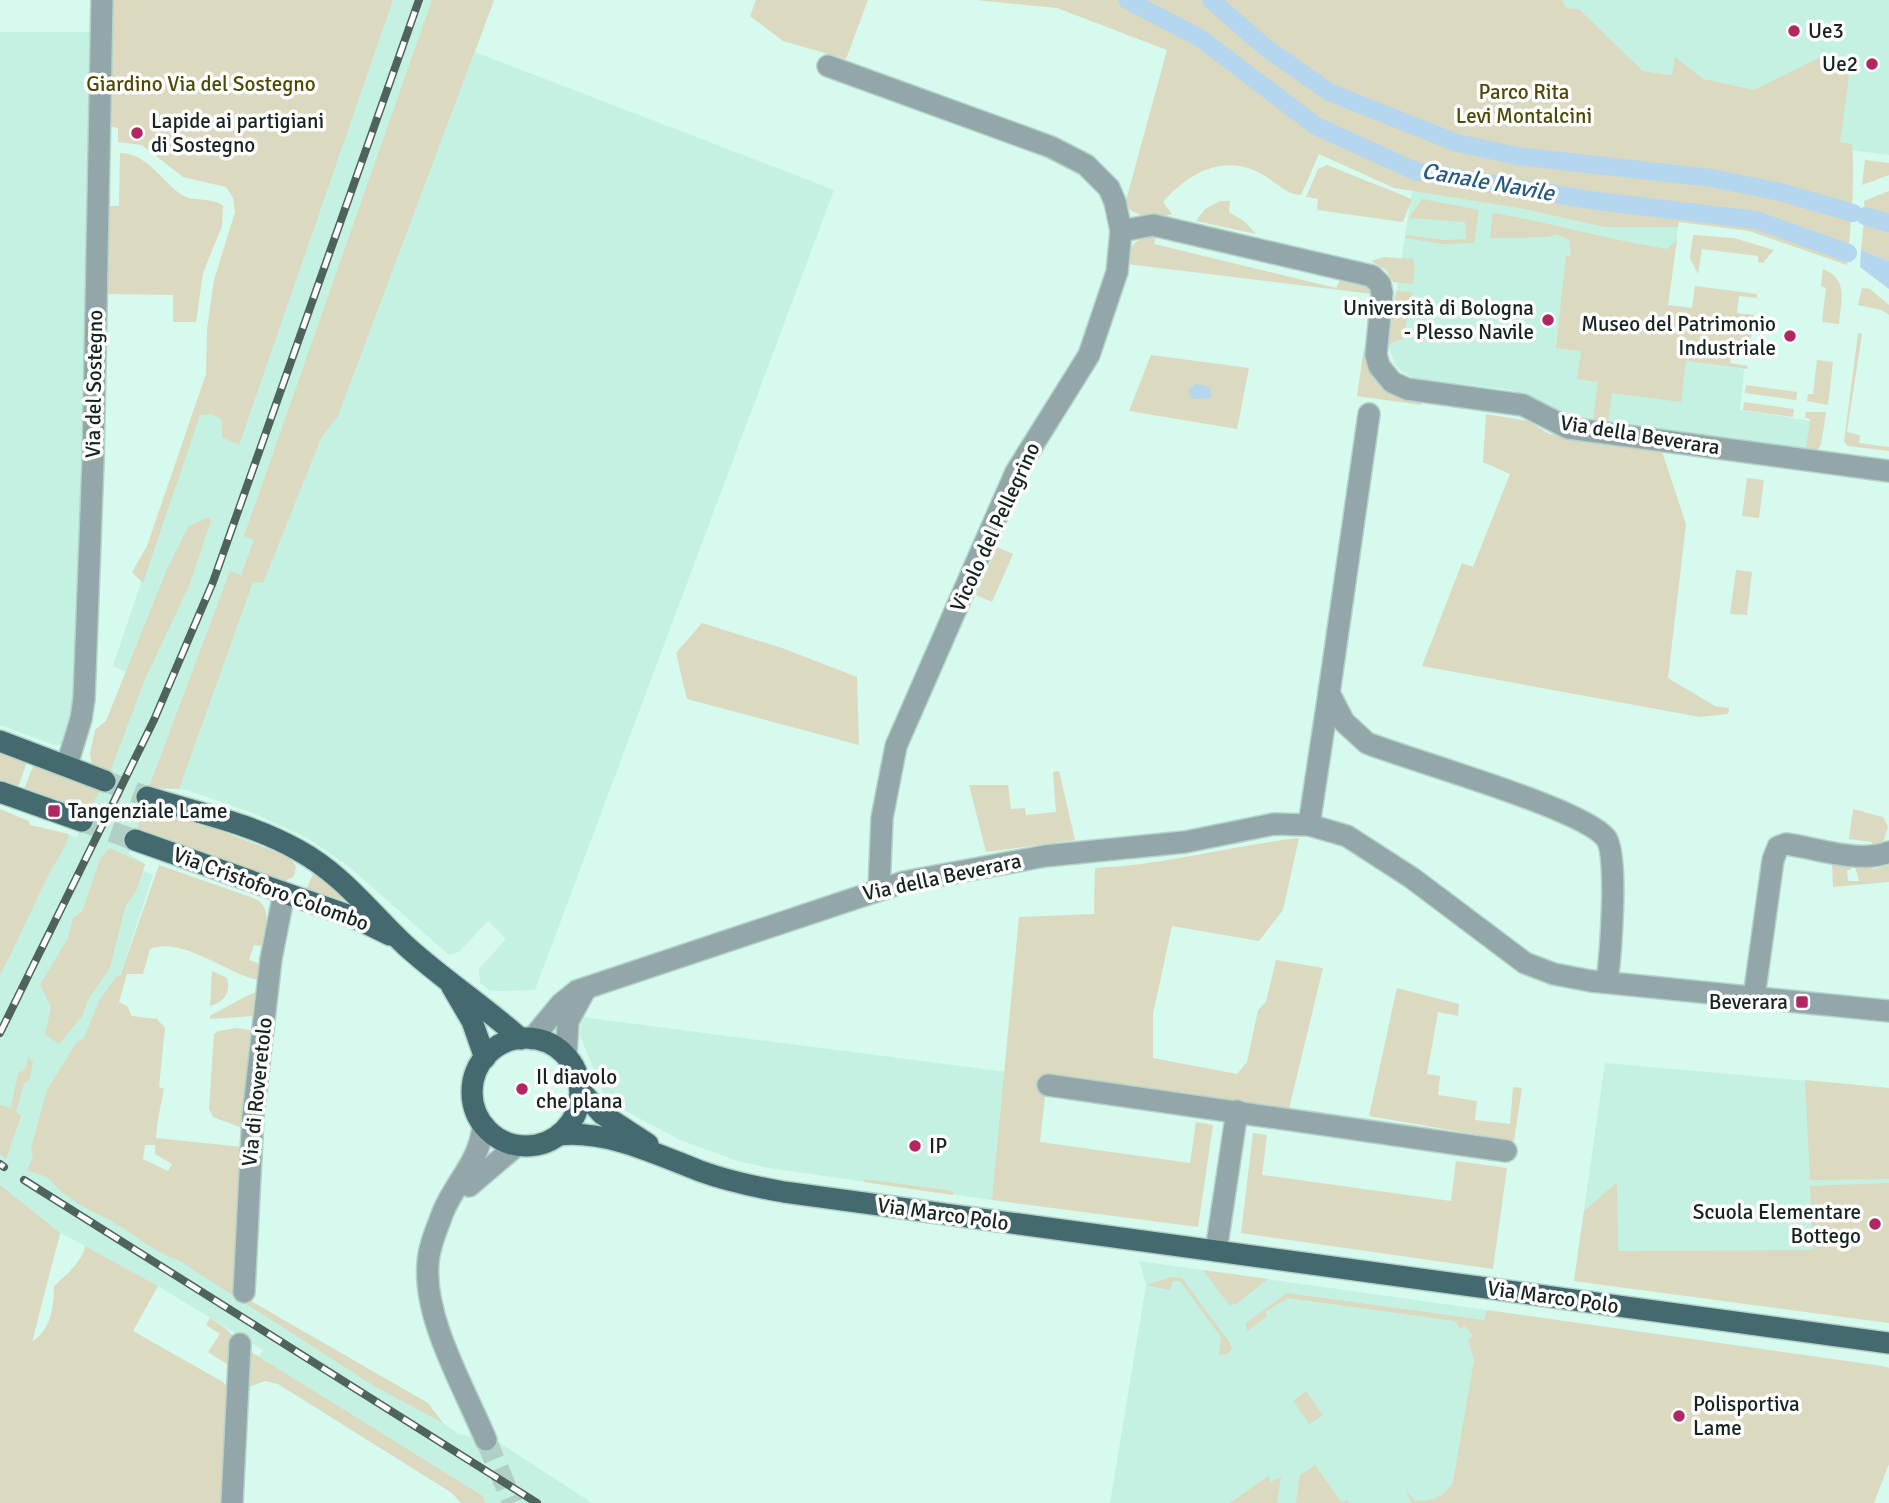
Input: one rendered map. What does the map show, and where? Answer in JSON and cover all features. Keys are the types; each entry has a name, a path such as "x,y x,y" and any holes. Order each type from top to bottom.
{"main road":[{"path":"0,741 105,781"},
{"path":"0,792 82,821"},
{"name":"Via Cristoforo Colombo","path":"147,797 190,807 251,828 308,855 358,894 404,943 450,984 480,1002 526,1039"},
{"name":"Via Cristoforo Colombo","path":"135,840 369,923 404,943"},
{"name":"Via Cristoforo Colombo","path":"450,984 472,1021 485,1058"},
{"path":"526,1039 547,1042 566,1055 575,1069 580,1090 574,1117 559,1135 538,1145 516,1146 496,1138 483,1126 474,1108 472,1094 475,1074 485,1058 505,1042 526,1039"},
{"name":"Via Marco Polo","path":"580,1090 602,1114 674,1159"},
{"name":"Via Marco Polo","path":"559,1135 597,1137 674,1159 712,1175 776,1190 1889,1343"}],"street":[{"name":"Via del Sostegno","path":"67,765 76,739 84,699 102,0"},
{"name":"Vicolo del Pellegrino","path":"828,66 1051,147 1086,166 1109,188 1121,231 1116,272 1089,355 1016,472 896,746 882,818 879,889"},
{"name":"Via della Beverara","path":"1121,231 1153,225 1373,276 1380,284 1382,293 1376,359 1386,377 1407,389 1523,405 1569,428 1889,471"},
{"path":"1308,825 1369,414"},
{"path":"1329,693 1344,722 1367,743 1566,814 1606,838 1610,848 1612,895 1607,982"},
{"name":"Via della Beverara","path":"526,1039 570,995 879,889 926,877 1045,856 1185,842 1257,826 1308,825 1347,835 1369,848 1525,963 1554,974 1607,982 1889,1011"},
{"path":"1754,997 1773,860 1778,847 1786,844 1861,856 1889,852"},
{"name":"Via di Roveretolo","path":"244,1293 253,1116 270,971 285,893"},
{"path":"566,1055 568,1021 579,999 589,988"},
{"path":"1048,1085 1506,1151"},
{"path":"1216,1251 1237,1111"},
{"path":"483,1126 477,1157 452,1194 429,1254 430,1298 486,1440"},
{"path":"440,1220 486,1169 516,1146"},
{"path":"232,1503 240,1344"}],"shaded area":[{"path":"337,0 494,0 475,52 834,190 535,990 489,990 480,983 479,969 506,939 488,921 459,952 449,955 347,865 307,838 253,813 187,790 150,787 143,805 158,814 138,827 129,854 145,864 143,871 153,875 54,1175 284,1323 360,1368 428,1403 443,1423 459,1434 500,1443 592,1503 485,1503 483,1496 259,1357 263,1350 158,1286 61,1233 41,1300 0,1503 0,901 38,828 77,837 87,812 110,772 92,764 90,755 95,730 106,721 127,672 113,666"},
{"path":"1562,0 1889,0 1889,155 1811,145 1672,75 1643,71 1579,9 1567,8"},
{"path":"0,32 90,32 75,698 62,743 57,746 0,725"},
{"name":"Università di Bologna - Plesso Navile","path":"1412,191 1524,209 1604,227 1678,227 1668,305 1704,310 1671,359 1744,369 1740,410 1825,423 1820,447 1813,450 1574,420 1512,390 1414,378 1401,371 1395,364 1388,344"},
{"path":"581,1017 1007,1072 992,1200 769,1168 738,1161 680,1140 607,1101 580,1036"},
{"path":"1605,1063 1889,1088 1889,1323 1574,1281"},
{"path":"1139,1261 1487,1310 1454,1503 1110,1503 1146,1285"}],"green space":[{"name":"Giardino Via del Sostegno","path":"109,0 393,0 239,445 222,437 222,420 212,414 200,415 143,583 132,572 147,546 206,374 207,329 214,280 235,212 233,198 226,187 183,177 142,145 118,142 118,128 104,125"},
{"path":"432,0 494,0 338,416 321,438 263,583 253,582 179,789 149,787 230,571 241,575 254,540 244,536"},
{"path":"756,0 868,0 846,59 783,41 750,16"},
{"name":"Parco Rita Levi Montalcini","path":"976,0 1562,0 1567,8 1579,9 1643,71 1672,75 1675,57 1703,79 1754,90 1819,58 1851,62 1840,142 1852,144 1853,159 1847,265 1749,231 1679,222 1678,227 1604,227 1524,209 1394,188 1319,154 1301,195 1288,191 1253,170 1225,166 1211,168 1185,181 1163,202 1172,214 1160,217 1140,215 1125,204 1167,50 1057,8"},
{"path":"120,153 130,154 146,163 182,195 214,201 223,206 222,226 203,273 196,322 173,322 173,295 105,294 107,206 119,206"},
{"path":"1865,160 1889,163 1889,175 1862,185"},
{"path":"1327,165 1412,199 1403,222 1317,210 1318,199 1306,197 1318,169"},
{"path":"1889,191 1889,219 1865,213 1864,201"},
{"path":"1422,199 1479,210 1474,243 1443,244 1405,238 1406,235 1445,240 1466,239 1465,222 1409,218"},
{"path":"1220,201 1230,201 1229,212 1244,221 1256,234 1196,221 1205,209"},
{"path":"1493,213 1667,249 1677,240 1668,305 1692,308 1695,286 1757,294 1757,298 1739,296 1737,313 1754,315 1750,348 1733,345 1730,363 1748,366 1747,369 1686,361 1681,402 1612,393 1608,423 1593,421 1598,382 1577,379 1581,351 1556,348 1566,256 1571,256 1569,240 1556,234 1549,237 1490,238"},
{"path":"1864,221 1889,229 1889,261 1861,250"},
{"path":"1693,235 1734,238 1774,250 1763,263 1758,262 1758,256 1702,249 1698,274 1690,258"},
{"path":"1156,236 1154,244 1336,288 1342,277 1370,287 1372,294 1127,264 1129,252 1135,243"},
{"path":"1384,257 1413,259 1413,284 1393,282 1386,270 1371,261"},
{"path":"1823,269 1831,273 1840,285 1842,300 1839,324 1822,322 1826,288 1821,286"},
{"path":"1862,288 1870,289 1889,305 1889,315 1882,310 1858,305"},
{"path":"1396,291 1412,292 1403,339 1388,344"},
{"path":"1858,333 1862,334 1847,432 1860,435 1859,443 1889,447 1889,451 1848,446 1844,442"},
{"path":"1364,348 1382,385 1397,393 1422,400 1421,405 1357,396"},
{"path":"1151,355 1249,368 1237,429 1129,411"},
{"path":"1817,360 1833,362 1828,405 1807,401 1808,394 1813,394"},
{"path":"1746,385 1797,392 1796,400 1745,393"},
{"path":"1744,402 1794,409 1793,417 1743,410"},
{"path":"1806,412 1826,412 1821,444 1817,450 1806,449 1810,419 1805,418"},
{"path":"1486,414 1528,421 1549,434 1661,448 1686,524 1668,678 1715,706 1729,708 1728,714 1700,717 1422,666 1462,563 1473,567 1510,474 1483,462"},
{"path":"1747,478 1764,480 1759,518 1742,516"},
{"path":"209,517 211,521 189,586 145,679 110,772 92,764 90,755 95,730 106,721 168,567 188,527"},
{"path":"997,547 1013,554 992,602 976,595"},
{"path":"1736,570 1752,572 1747,615 1730,614"},
{"path":"702,623 782,648 857,677 859,745 687,699 676,653"},
{"path":"0,753 27,762 18,787 0,780"},
{"path":"34,764 103,786 87,812 24,789"},
{"path":"1059,771 1075,840 986,852 969,785 1008,785 1011,809 1025,808 1026,815 1056,812 1053,772"},
{"path":"144,801 289,857 296,866 294,876 284,882 137,832"},
{"path":"0,809 29,821 30,825 69,834 0,975"},
{"path":"1853,809 1883,817 1888,827 1883,842 1871,846 1872,842 1849,839"},
{"path":"1299,838 1283,910 1259,941 1172,926 1153,1014 1153,1058 1237,1074 1247,1062 1258,1010 1266,1002 1276,960 1323,968 1288,1113 1047,1078 1040,1142 1190,1163 1196,1122 1213,1125 1198,1227 992,1200 1019,917 1094,914 1095,868 1146,863"},
{"path":"109,848 145,864 137,889 125,907 110,968 89,998 82,1016 59,1044 45,1034 51,1007 40,985 68,938 73,918 82,912 100,859"},
{"path":"1832,862 1851,866 1851,870 1847,870 1848,881 1859,881 1855,866 1875,869 1889,865 1889,882 1833,887"},
{"path":"159,865 256,899 265,908 262,946 254,945 249,960 260,964 258,980 190,952 163,946 150,949 143,974 127,974 119,1002 127,1006 132,1016 157,1019 165,1028 159,1087 164,1089 156,1138 243,1147 237,1293 428,1403 443,1423 374,1386 178,1260 87,1209 47,1177 27,1170 33,1158 31,1148 47,1090 76,1043 84,1038 99,1001 116,977 120,976","holes":["145,1145 155,1145 155,1154 172,1164 168,1171 143,1159"]},
{"path":"314,872 316,873 349,902 306,890"},
{"path":"212,971 227,978 228,988 223,999 210,1006"},
{"path":"1397,988 1459,1004 1458,1016 1438,1012 1427,1074 1440,1076 1438,1095 1477,1101 1475,1120 1510,1124 1513,1087 1522,1088 1514,1141 1369,1116"},
{"path":"256,992 254,1016 210,1019 210,1016"},
{"path":"237,1028 255,1031 242,1128 213,1117 209,1109 214,1034"},
{"path":"28,1058 33,1061 30,1079 24,1083 16,1112 21,1116 6,1159 0,1154 0,1105 11,1108 18,1073 25,1070"},
{"path":"1805,1080 1889,1088 1889,1179 1810,1180"},
{"path":"1253,1133 1267,1135 1262,1175 1451,1201 1456,1161 1507,1168 1493,1269 1241,1233"},
{"path":"865,1179 953,1191 953,1195 864,1182"},
{"path":"1617,1182 1618,1251 1813,1250 1810,1186 1889,1183 1889,1323 1574,1281 1584,1211"},
{"path":"0,1185 60,1233 32,1342 43,1331 50,1317 54,1286 77,1263 85,1246 158,1286 133,1331 223,1382 231,1392 226,1503 0,1503"},
{"path":"1203,1270 1268,1279 1236,1304 1229,1305"},
{"path":"1172,1277 1182,1278 1230,1343 1232,1349 1228,1354 1219,1355 1221,1337 1180,1281 1173,1281 1170,1290 1146,1285"},
{"name":"Polisportiva Lame","path":"1287,1293 1484,1320 1487,1310 1882,1366 1889,1368 1889,1464 1874,1503 1412,1503 1405,1490 1414,1500 1426,1501 1446,1492 1453,1482 1474,1360 1468,1340 1473,1336 1465,1326 1460,1329 1455,1321 1288,1298 1265,1312 1267,1316 1247,1331 1246,1323"},
{"path":"210,1318 233,1337 230,1366 208,1352 220,1334 206,1325"},
{"path":"248,1350 483,1496 485,1503 461,1503 452,1493 278,1384 265,1381 246,1388"},
{"path":"1306,1391 1323,1415 1309,1424 1293,1401"},
{"path":"1315,1465 1341,1502 1347,1500 1349,1503 1296,1503 1300,1475"},
{"path":"1268,1476 1271,1482 1281,1477 1277,1503 1230,1503"}],"water":[{"path":"1861,250 1889,261 1889,289 1860,267"},
{"path":"1196,384 1210,387 1211,398 1192,399 1188,390"}],"waterway":[{"name":"Canale Navile","path":"1127,0 1200,38 1316,126 1415,171 1597,201 1756,220 1848,253"},
{"name":"Canale Navile","path":"1211,0 1265,47 1329,92 1457,143 1518,156 1711,178 1780,192 1853,213"},
{"name":"Canale Navile","path":"1865,216 1889,223"}],"tunnel":[{"path":"105,781 147,797"},
{"path":"82,821 135,840"},
{"path":"486,1440 513,1503"}],"railway":[{"path":"0,1033 154,720 213,582 419,0"},
{"path":"0,1164 4,1167"},
{"path":"24,1180 537,1503"}],"place":[{"name":"Ue3","path":"1794,31"},
{"name":"Ue2","path":"1872,64"},
{"name":"Lapide ai partigiani di Sostegno","path":"137,133"},
{"name":"Università di Bologna - Plesso Navile","path":"1548,320"},
{"name":"Museo del Patrimonio Industriale","path":"1790,336"},
{"name":"Tangenziale Lame","path":"54,811"},
{"name":"Beverara","path":"1802,1002"},
{"name":"Il diavolo che plana","path":"522,1089"},
{"name":"IP","path":"915,1146"},
{"name":"Scuola Elementare Bottego","path":"1875,1224"},
{"name":"Polisportiva Lame","path":"1679,1416"}]}
